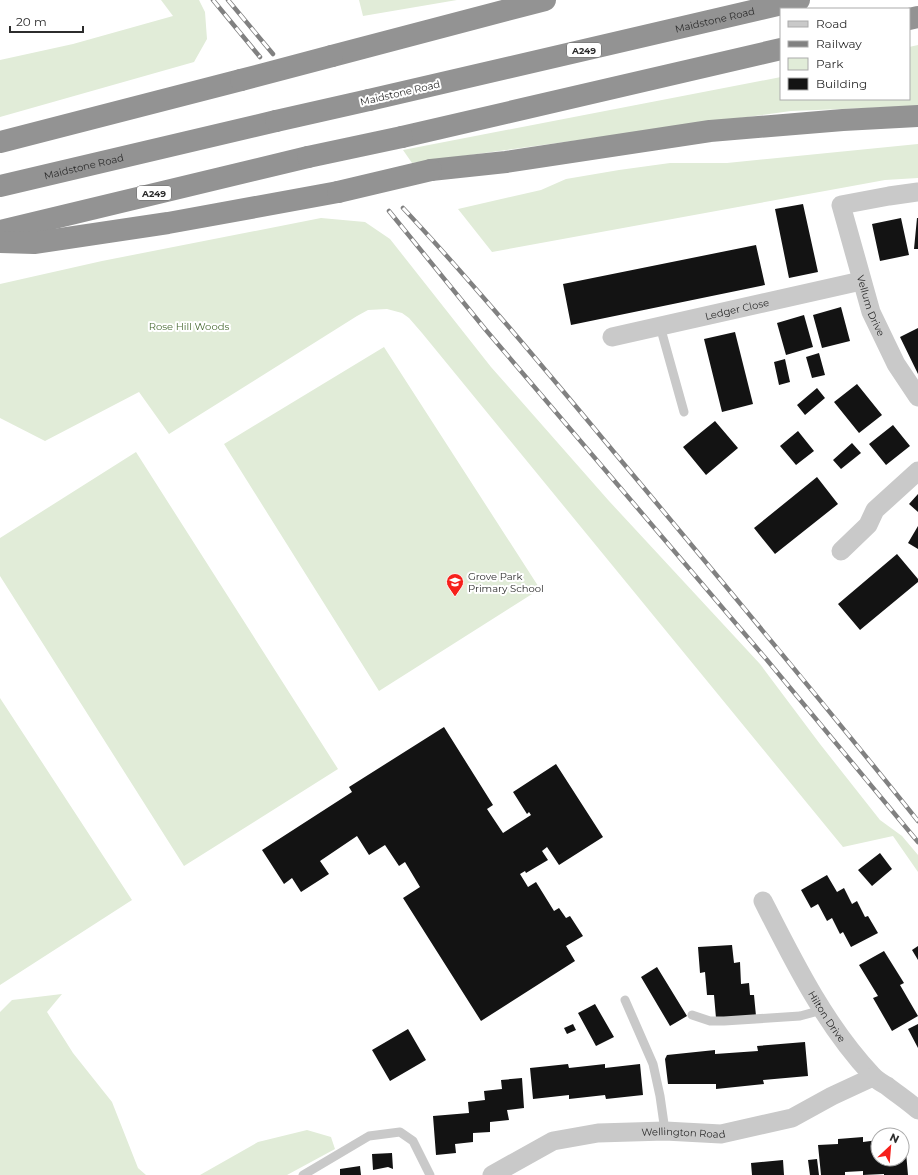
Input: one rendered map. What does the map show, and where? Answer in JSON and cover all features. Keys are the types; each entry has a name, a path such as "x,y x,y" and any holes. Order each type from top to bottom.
{"highway":[{"path":"0,142 546,0"},
{"name":"Maidstone Road","path":"0,186 799,0"},
{"name":"A249","path":"0,231 308,157 402,137 780,49"},
{"path":"0,242 34,243 168,223 338,192 431,170 506,162 710,131 844,120 918,116"}],"street":[{"name":"Vellum Drive","path":"918,192 841,205 870,312 896,364 918,397"},
{"name":"Ledger Close","path":"612,337 861,281"},
{"path":"840,551 868,525 875,510 918,471"},
{"name":"Hilton Drive","path":"763,900 800,974 822,1010 849,1047 873,1077 910,1102 918,1110"},
{"name":"Wellington Road","path":"492,1175 553,1141 598,1133 664,1131 721,1134 792,1118 832,1096 873,1077"}],"lane":[{"path":"660,326 684,412"},
{"path":"625,1000 653,1064 660,1096 664,1131"},
{"path":"692,1015 710,1021 724,1021 800,1016 822,1010"},
{"path":"303,1175 369,1136 400,1132 413,1141 430,1175"}],"green space":[{"path":"161,0 199,0 205,12 207,39 194,62 0,117 0,60 73,44 173,16"},
{"path":"359,0 457,0 363,16"},
{"path":"918,45 918,106 791,111 412,163 403,150 780,77 780,100 910,100 910,47"},
{"path":"918,144 918,178 885,180 492,252 458,209 541,190 566,179 619,170 670,163 727,163"},
{"name":"Rose Hill Woods","path":"321,218 365,222 390,239 491,367 609,501 760,664 820,744 880,820 902,836 918,855 918,872 893,836 843,847 422,333 409,318 402,313 387,309 368,310 169,434 139,392 45,441 0,418 0,284 102,261"},
{"path":"384,347 540,589 379,691 224,444"},
{"path":"136,452 338,769 184,866 0,576 0,538"},
{"path":"0,698 132,900 0,985"},
{"path":"62,994 47,1012 73,1053 112,1102 138,1168 146,1175 0,1175 0,1012 12,1000"},
{"path":"307,1130 331,1137 335,1149 287,1175 200,1175 258,1142"}],"building":[{"path":"803,204 818,272 789,278 775,209"},
{"path":"901,218 909,255 880,261 872,224"},
{"path":"917,218 918,249 914,249"},
{"path":"756,245 765,285 571,325 563,284"},
{"path":"841,307 850,341 822,348 813,315"},
{"path":"804,315 813,347 786,355 777,323"},
{"path":"918,328 918,374 900,337"},
{"path":"735,332 753,404 722,412 704,339"},
{"path":"819,353 825,375 812,378 806,357"},
{"path":"785,359 790,382 779,385 774,362"},
{"path":"857,384 882,415 859,433 834,402"},
{"path":"817,388 825,398 805,415 797,405"},
{"path":"715,421 738,448 706,475 683,447"},
{"path":"893,425 910,446 886,465 869,444"},
{"path":"798,431 814,451 796,465 780,446"},
{"path":"852,443 861,453 841,469 833,460"},
{"path":"817,477 838,504 775,554 754,528"},
{"path":"918,494 918,512 909,504"},
{"path":"918,526 918,549 908,543"},
{"path":"897,554 918,579 918,582 860,630 838,604"},
{"path":"444,727 493,805 487,809 503,833 531,815 529,812 527,814 513,792 556,764 603,837 559,865 547,847 542,851 548,860 526,873 525,871 520,874 528,887 536,882 554,911 559,908 566,918 570,916 583,936 566,946 575,961 481,1021 403,898 420,887 405,862 399,866 385,845 369,855 357,836 320,861 329,874 301,892 292,878 284,884 262,850 352,792 349,787"},
{"path":"880,853 892,869 872,886 858,870"},
{"path":"827,875 837,892 844,888 852,904 857,901 865,917 868,916 878,933 851,947 843,932 840,934 832,918 827,921 818,904 811,908 801,890"},
{"path":"732,945 734,963 740,962 741,984 749,983 750,995 754,995 756,1016 716,1018 714,995 707,995 705,972 700,973 698,947"},
{"path":"918,946 918,960 912,950"},
{"path":"884,951 904,983 900,985 918,1016 892,1031 873,998 878,996 859,965"},
{"path":"657,967 687,1016 670,1026 641,977"},
{"path":"595,1004 614,1037 596,1046 578,1013"},
{"path":"573,1024 576,1030 567,1034 564,1028"},
{"path":"918,1024 918,1048 908,1029"},
{"path":"408,1029 426,1060 390,1081 372,1050"},
{"path":"805,1042 808,1076 763,1080 764,1084 716,1089 716,1084 668,1084 665,1059 667,1055 715,1050 715,1054 758,1051 757,1046"},
{"path":"568,1064 569,1068 605,1064 605,1068 640,1064 643,1095 606,1099 605,1095 569,1099 569,1095 533,1099 530,1068"},
{"path":"522,1078 524,1108 507,1110 509,1120 490,1122 490,1132 473,1133 473,1142 455,1144 456,1153 436,1155 433,1116 469,1113 468,1102 485,1100 484,1091 502,1089 501,1080"},
{"path":"863,1137 863,1142 870,1141 870,1167 907,1167 908,1175 863,1175 863,1171 845,1172 845,1175 821,1175 818,1145 838,1144 838,1139"},
{"path":"392,1153 393,1169 388,1167 373,1170 372,1154"},
{"path":"817,1159 819,1175 810,1175 808,1160"},
{"path":"783,1160 784,1175 752,1175 751,1163"},
{"path":"360,1166 361,1175 340,1175 340,1169"}],"railway":[{"path":"213,0 260,57"},
{"path":"228,0 273,54"},
{"path":"403,208 464,275 552,378 780,651 918,821"},
{"path":"389,211 485,329 767,660 918,842"}],"place":[{"name":"Grove Park Primary School","path":"455,597"}]}
